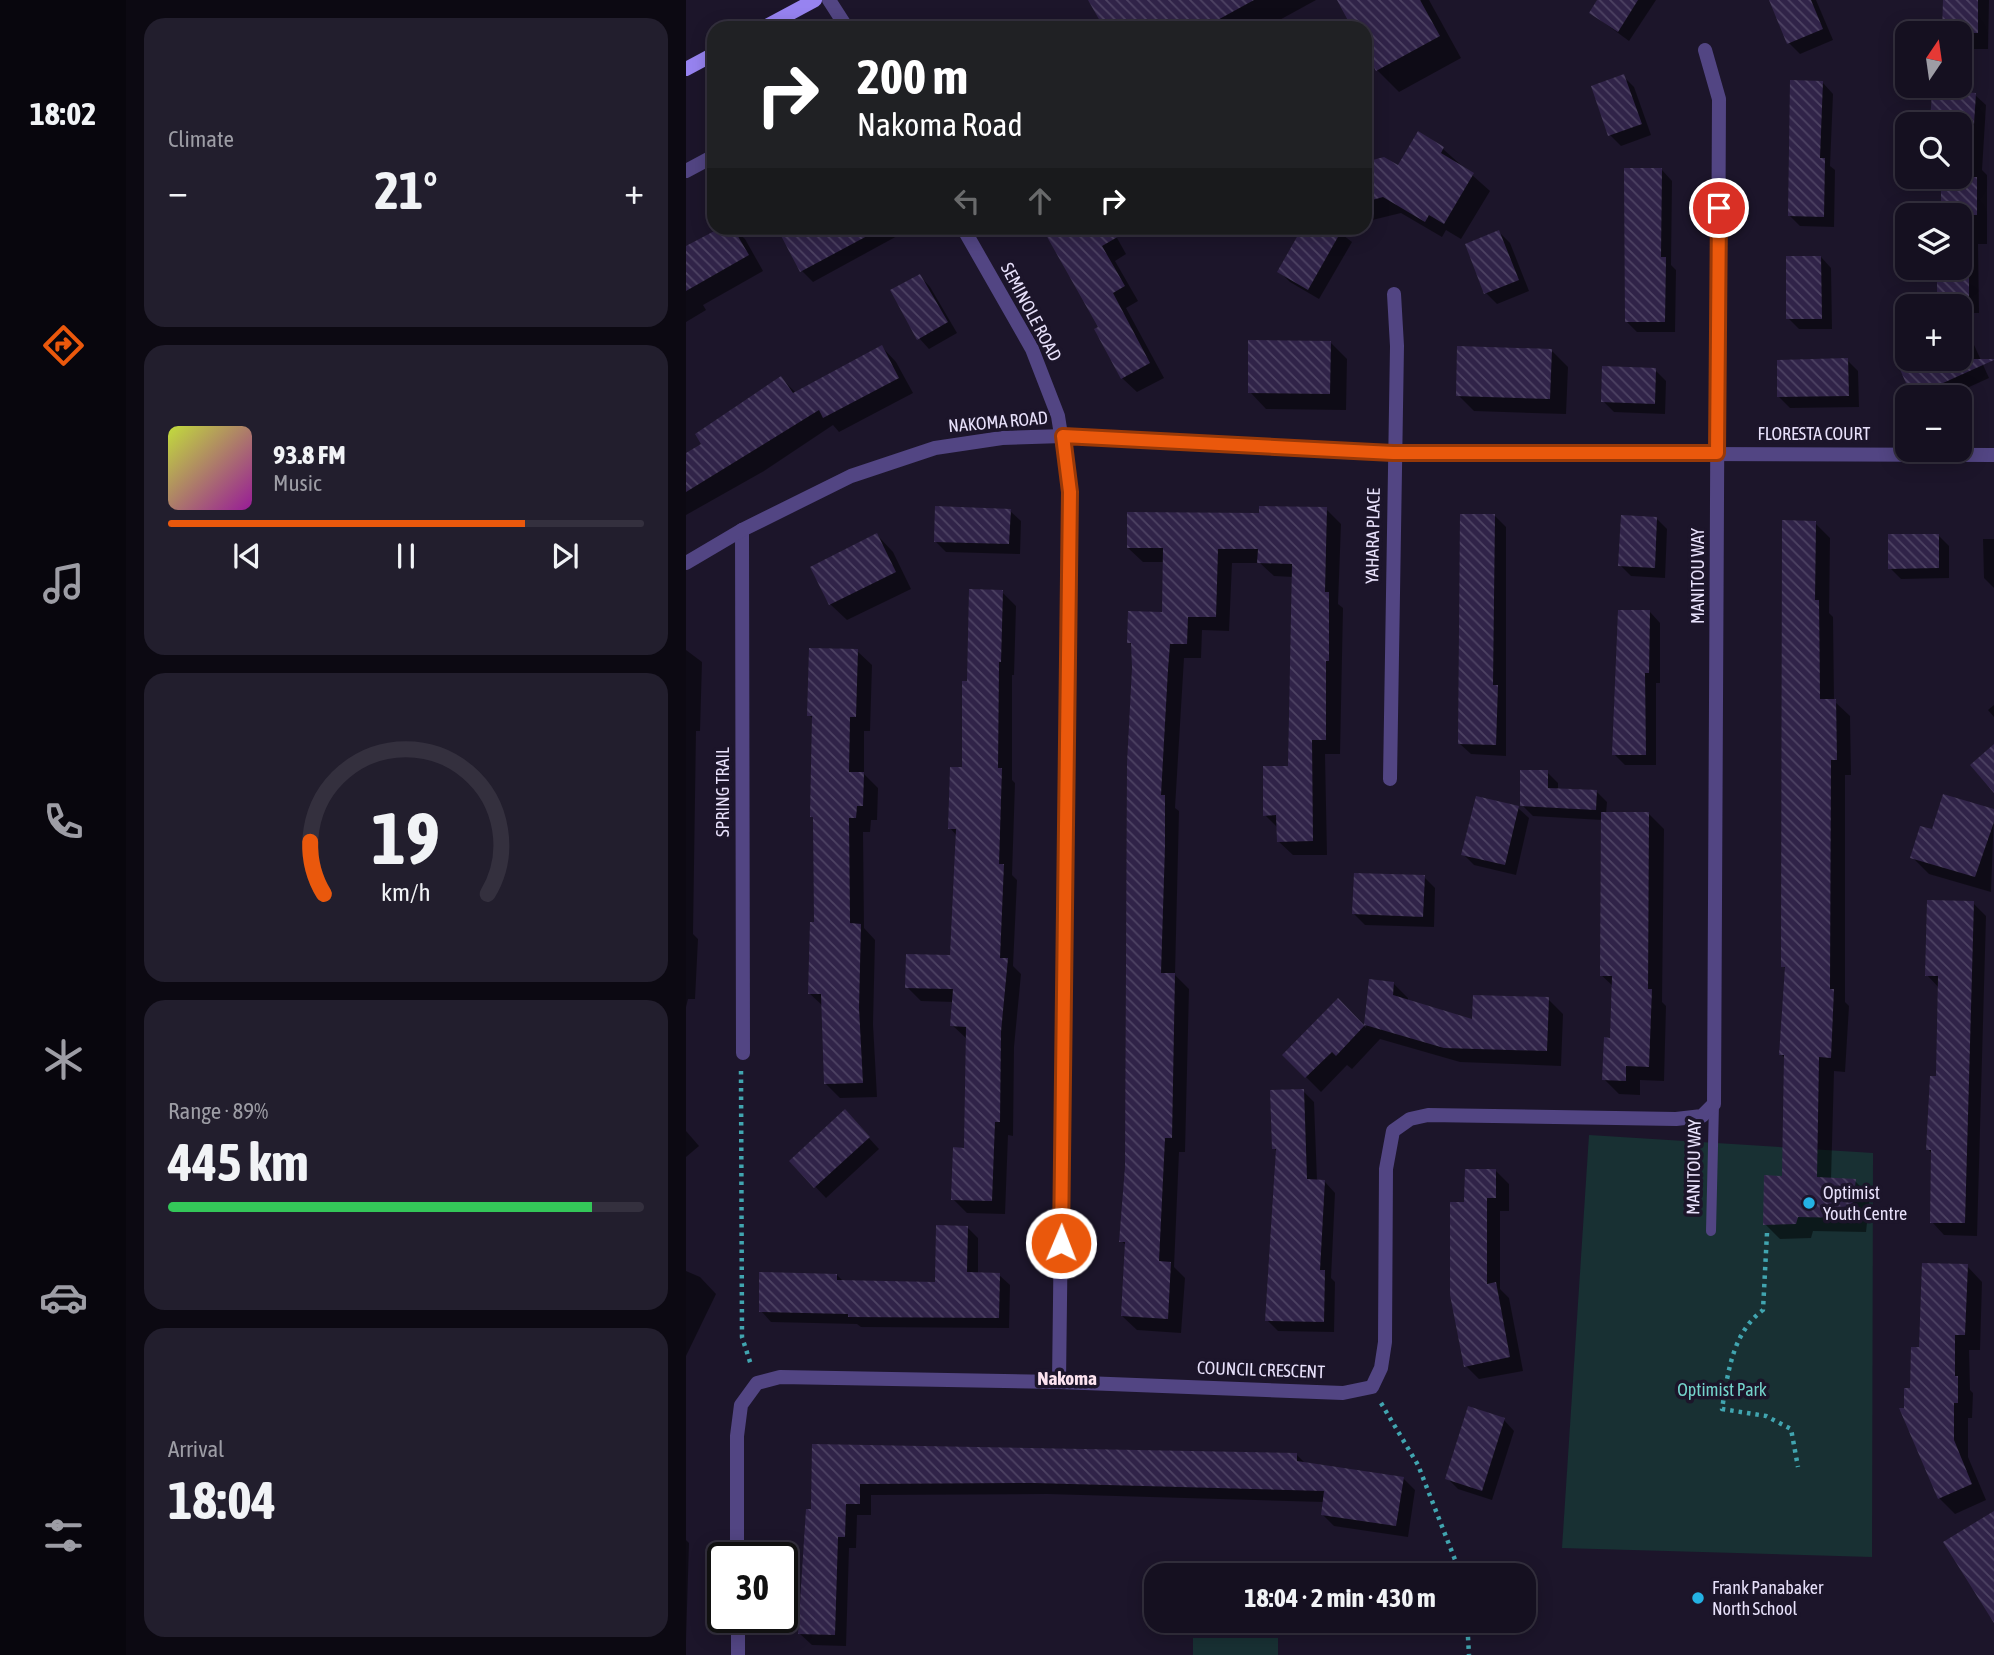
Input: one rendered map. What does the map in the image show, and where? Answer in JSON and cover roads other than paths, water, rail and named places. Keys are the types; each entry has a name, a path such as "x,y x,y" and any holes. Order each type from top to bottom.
{"main road":[{"path":"776,21 815,0"},
{"path":"686,69 707,58"}],"street":[{"path":"829,0 843,21"},
{"name":"MANITOU WAY","path":"1372,1387 1381,1368 1385,1342 1386,1169 1393,1131 1410,1119 1428,1115 1676,1119 1702,1116 1714,1104 1719,99 1706,50"},
{"path":"686,171 707,160"},
{"name":"SEMINOLE ROAD","path":"967,235 1032,349 1063,436 1070,492 1059,1382"},
{"name":"YAHARA PLACE","path":"1390,779 1393,453 1397,346 1394,294"},
{"name":"NAKOMA ROAD","path":"686,563 742,530 851,476 935,448 1002,438 1063,436 1393,453 1717,453"},
{"name":"FLORESTA COURT","path":"1717,453 1994,454"},
{"name":"SPRING TRAIL","path":"742,530 743,1053"},
{"name":"COUNCIL CRESCENT","path":"737,1542 737,1436 741,1405 757,1383 779,1377 1059,1382 1343,1393 1372,1387"},
{"path":"738,1633 738,1655"}],"lane":[{"name":"MANITOU WAY","path":"1712,1231 1714,1104"}],"place":[{"name":"Optimist Youth Centre","path":"1809,1203"},
{"name":"Frank Panabaker North School","path":"1698,1598"}],"district":[{"name":"Nakoma","path":"1067,1378"}],"park label":[{"name":"Optimist Park","path":"1722,1390"}]}
